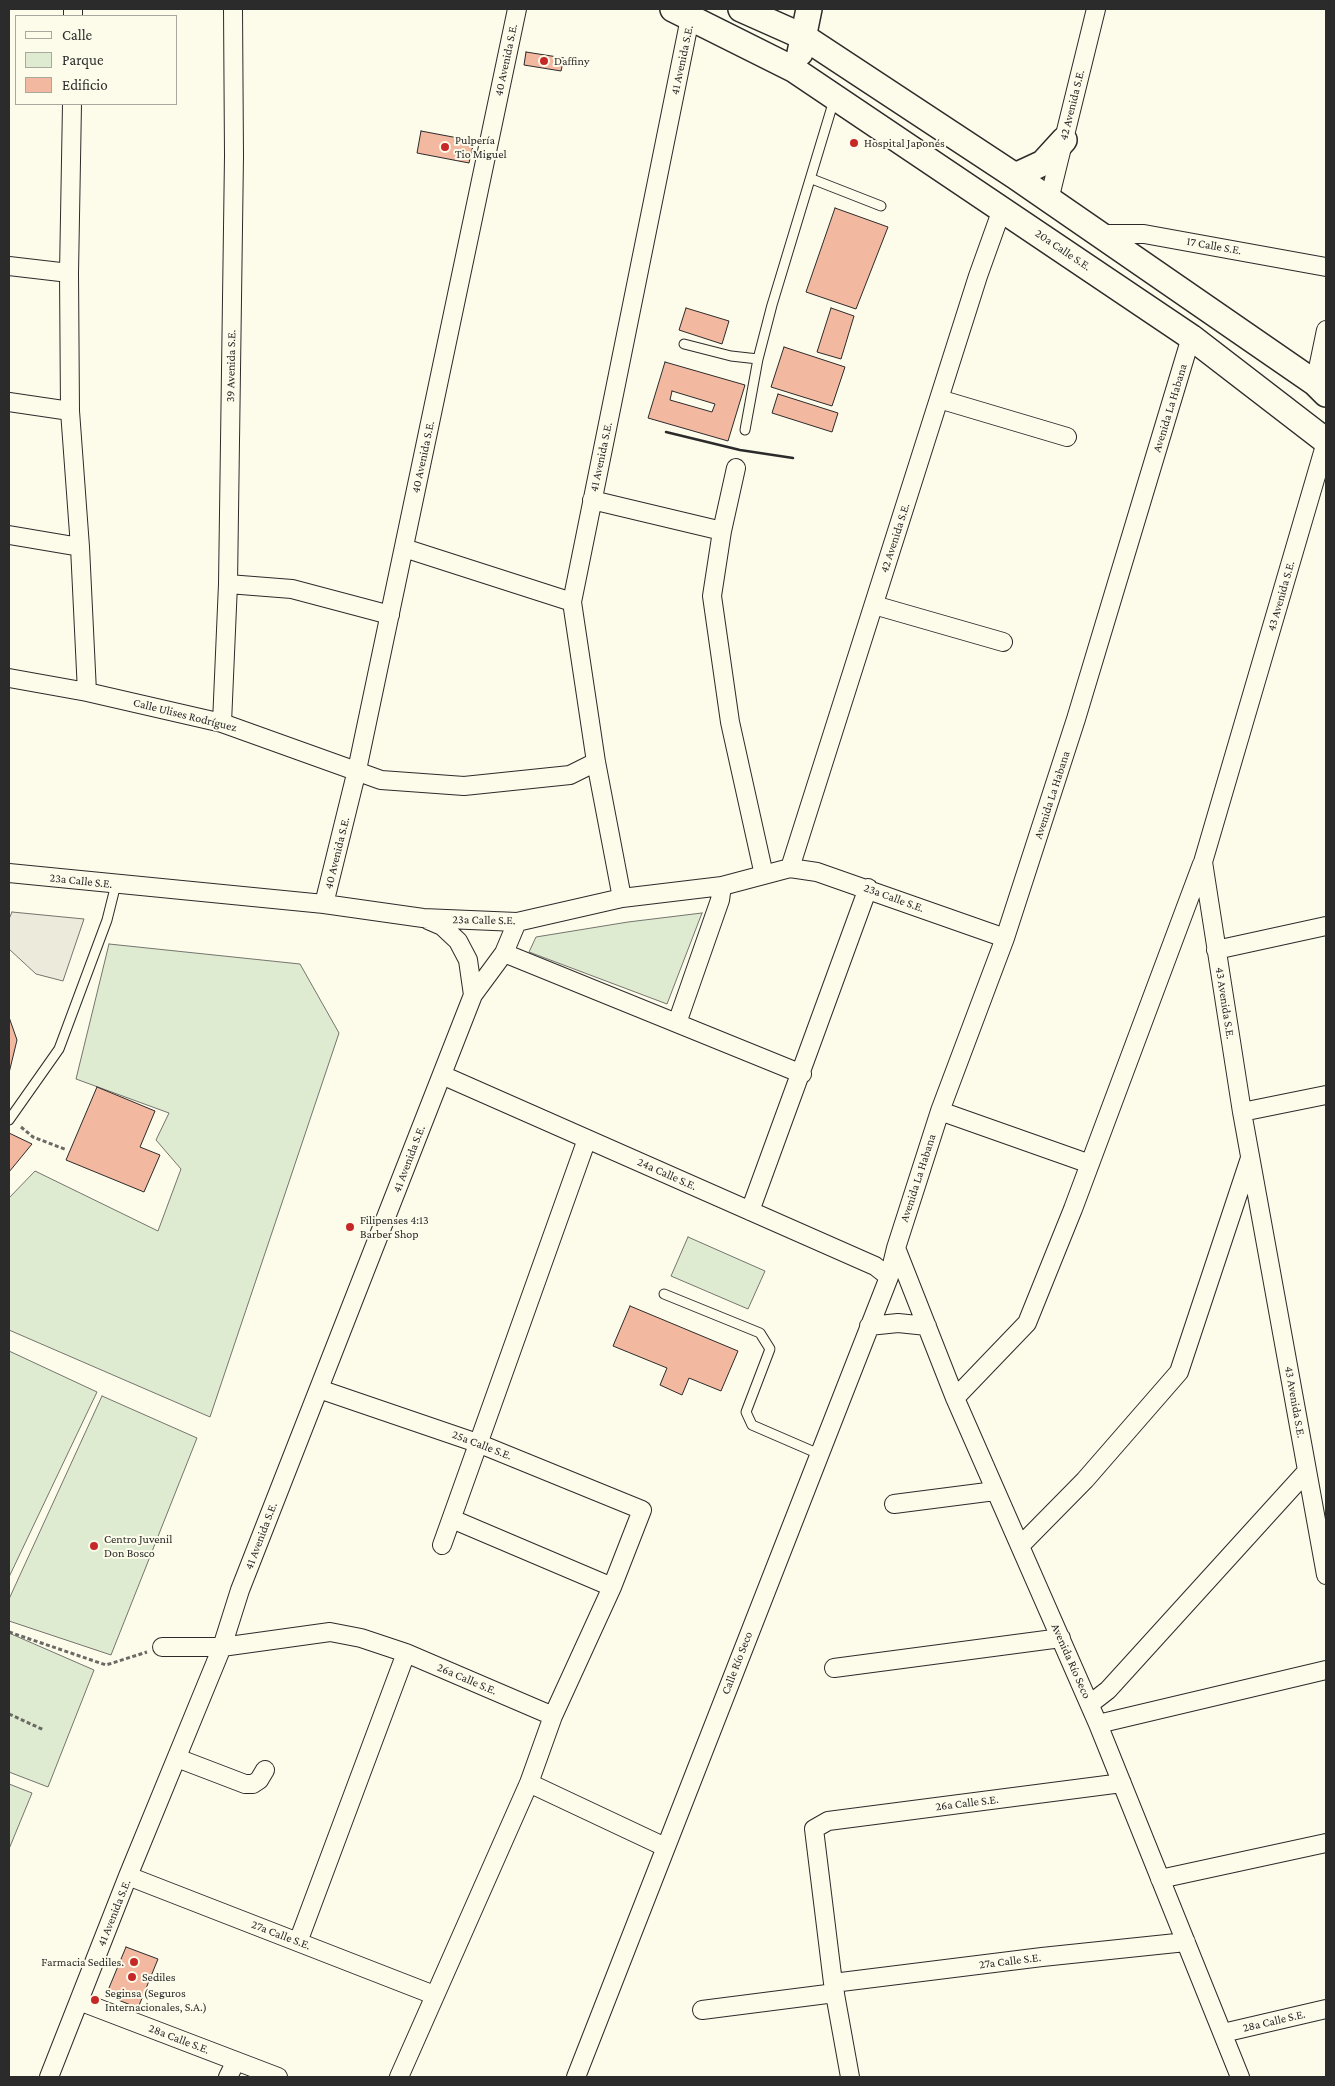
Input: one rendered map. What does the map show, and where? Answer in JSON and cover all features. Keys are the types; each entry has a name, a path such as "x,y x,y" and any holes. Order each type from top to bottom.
{"street":[{"name":"39 Avenida S.E.","path":"222,723 228,584 234,156 233,9"},
{"name":"40 Avenida S.E.","path":"324,904 357,770 517,9"},
{"path":"793,69 804,38 809,9"},
{"name":"42 Avenida S.E.","path":"1049,200 1096,9"},
{"path":"755,10 804,38 1015,176 1320,388 1326,330"},
{"name":"20a Calle S.E.","path":"682,13 793,69 1192,338 1326,441"},
{"name":"41 Avenida S.E.","path":"622,898 596,762 572,602 682,13"},
{"path":"72,105 69,273 70,411 80,547 87,692"},
{"path":"1015,176 1043,163 1064,140"},
{"name":"42 Avenida S.E.","path":"790,868 978,276 1002,209"},
{"name":"17 Calle S.E.","path":"1101,234 1144,234 1326,267"},
{"path":"9,266 69,273"},
{"name":"Avenida La Habana","path":"896,1248 940,1111 1005,938 1076,719 1192,338"},
{"path":"939,399 1067,437"},
{"path":"9,402 70,411"},
{"name":"43 Avenida S.E.","path":"1326,441 1203,862 1242,1112 1307,1470 1320,1508 1326,1575"},
{"path":"736,468 722,531 712,596 730,722 764,875"},
{"path":"592,500 722,531"},
{"path":"9,535 80,547"},
{"path":"404,548 572,602"},
{"path":"228,584 292,589 390,616"},
{"path":"874,605 1003,642"},
{"name":"Calle Ulises Rodríguez","path":"9,678 87,692 222,723 381,780 464,786 570,775 596,762"},
{"path":"955,1398 1027,1323 1090,1164 1203,862"},
{"name":"23a Calle S.E.","path":"9,874 324,904 423,918 517,922 622,898 722,886 790,868 817,872 868,888 1005,938"},
{"path":"676,1023 720,900 722,886"},
{"path":"750,1211 802,1074 868,888"},
{"path":"423,918 442,926 458,941 468,960 474,995"},
{"name":"41 Avenida S.E.","path":"49,2077 128,1876 222,1648 240,1590 474,995 504,953 517,922"},
{"path":"1216,950 1326,926"},
{"path":"504,953 802,1074"},
{"name":"24a Calle S.E.","path":"442,1075 875,1266 889,1277"},
{"path":"1242,1112 1326,1095"},
{"path":"940,1111 1090,1164"},
{"path":"442,1545 480,1444 587,1140"},
{"path":"1020,1546 1086,1480 1179,1372 1251,1155"},
{"name":"Calle Río Seco","path":"576,2077 889,1277 896,1248"},
{"name":"Avenida Río Seco","path":"896,1248 955,1398 1090,1704 1240,2077"},
{"path":"869,1326 898,1323 927,1326"},
{"name":"25a Calle S.E.","path":"319,1389 480,1444 642,1510 612,1587"},
{"path":"1090,1704 1108,1690 1307,1470"},
{"path":"894,1504 995,1490"},
{"path":"399,2077 434,1994 529,1783 553,1716 612,1587 452,1519"},
{"name":"26a Calle S.E.","path":"162,1647 222,1648 330,1632 361,1638 406,1653 553,1716"},
{"path":"834,1668 1060,1638"},
{"path":"298,1942 406,1653"},
{"path":"1098,1724 1326,1670"},
{"path":"177,1758 245,1784 253,1784 260,1780 264,1770"},
{"path":"529,1783 665,1847"},
{"name":"26a Calle S.E.","path":"834,1988 814,1829 828,1822 1122,1784"},
{"path":"1160,1879 1326,1843"},
{"name":"27a Calle S.E.","path":"128,1876 434,1994"},
{"name":"27a Calle S.E.","path":"702,2010 1042,1957 1186,1942"},
{"path":"834,1988 850,2077"},
{"name":"28a Calle S.E.","path":"79,2001 278,2077"},
{"name":"28a Calle S.E.","path":"1223,2033 1326,2009"},
{"path":"228,2077 236,2061"}],"lane":[{"path":"745,430 758,359 772,305 812,179 835,97"},
{"path":"812,179 881,206"},
{"path":"684,344 731,356 758,359"},
{"path":"10,1119 59,1049 107,920 116,884"},
{"path":"664,1294 760,1333 770,1349 746,1412 752,1425 819,1454"}],"path":[{"path":"10,1119 33,1137 67,1150"},
{"path":"9,1632 106,1665 162,1647"},
{"path":"9,1714 44,1730"}],"green space":[{"path":"702,913 667,1004 529,952 536,937 628,922"},
{"path":"109,944 300,964 339,1033 210,1417 9,1330 9,1198 35,1171 158,1231 181,1169 156,1140 169,1113 76,1079"},
{"path":"688,1237 765,1271 748,1309 671,1276"},
{"path":"9,1351 97,1392 9,1577"},
{"path":"102,1396 197,1438 111,1655 9,1621 9,1599"},
{"path":"9,1633 94,1670 48,1787 9,1772"},
{"path":"9,1784 32,1793 9,1849"}],"shaded area":[{"path":"12,912 84,919 63,981 36,974 9,949 9,919"}],"building":[{"name":"Daffiny","path":"526,52 564,58 561,71 524,65"},
{"name":"Pulpería Tio Miguel","path":"421,131 474,141 469,163 417,153"},
{"path":"835,208 888,227 856,309 806,292"},
{"path":"686,308 729,321 722,344 679,330"},
{"path":"831,308 854,316 841,359 817,352"},
{"path":"784,347 845,367 832,406 771,387"},
{"path":"665,362 745,385 728,441 648,418","holes":["672,391 715,404 712,412 670,400"]},
{"path":"778,394 838,413 832,432 772,413"},
{"path":"9,1017 17,1040 9,1073"},
{"path":"97,1087 155,1111 140,1147 160,1155 144,1192 66,1160"},
{"path":"9,1133 32,1144 9,1172"},
{"path":"630,1306 738,1351 721,1391 689,1378 682,1395 660,1385 667,1368 613,1346"},
{"name":"Sediles","path":"126,1947 158,1959 138,2008 106,1995"}],"wall":[{"path":"666,432 740,450 793,458"}],"place":[{"name":"Daffiny","path":"544,61"},
{"name":"Hospital Japonés","path":"854,143"},
{"name":"Pulpería Tio Miguel","path":"445,147"},
{"name":"Filipenses 4:13 Barber Shop","path":"350,1227"},
{"name":"Centro Juvenil Don Bosco","path":"94,1546"},
{"name":"Farmacia Sediles.","path":"134,1962"},
{"name":"Sediles","path":"132,1977"},
{"name":"Seginsa (Seguros Internacionales, S.A.)","path":"95,2000"}]}
